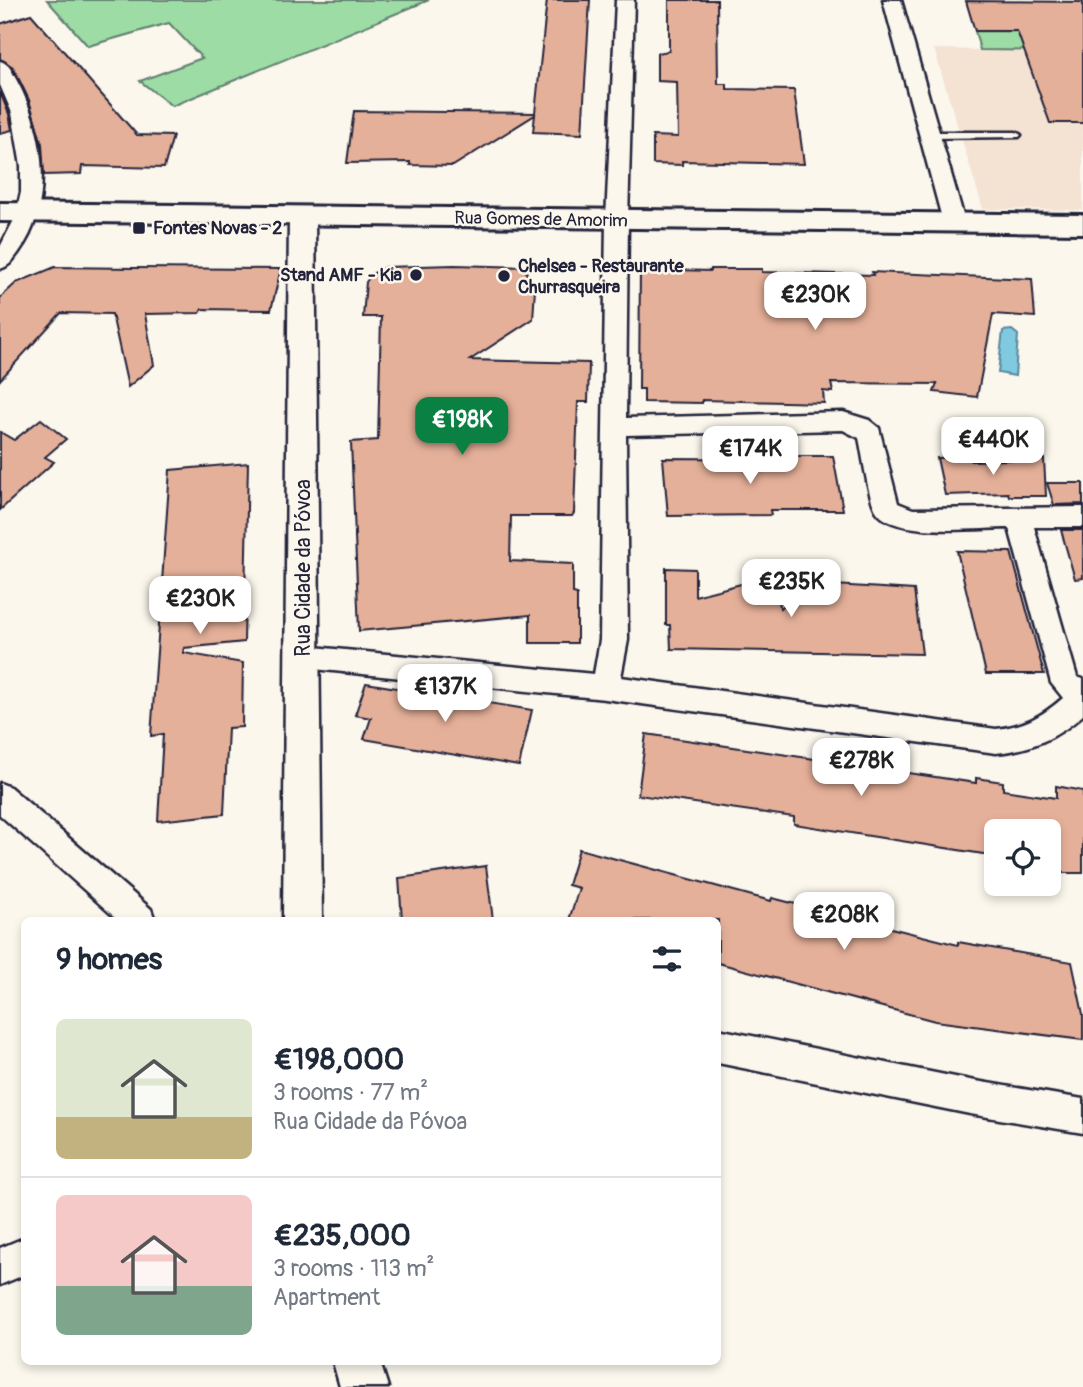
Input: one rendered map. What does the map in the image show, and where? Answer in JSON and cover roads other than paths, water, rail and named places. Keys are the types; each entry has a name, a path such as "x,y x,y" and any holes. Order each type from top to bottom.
{"main road":[{"name":"Rua Gomes de Amorim","path":"14,212 1083,224"}],"street":[{"path":"605,687 614,640 617,220 625,0"},
{"path":"892,0 954,222"},
{"path":"0,67 14,90 32,162 14,212 20,234 0,262"},
{"name":"Rua Cidade da Póvoa","path":"302,216 303,917"},
{"path":"614,426 843,421 860,426 870,434 887,508 895,515 913,519 1083,517"},
{"path":"1019,519 1065,683 1073,690 1083,691"},
{"path":"304,657 605,687 996,741 1020,740 1042,733 1083,698"},
{"path":"0,796 137,917"},
{"path":"721,1047 970,1097 1083,1116"},
{"path":"0,1267 21,1257"},
{"path":"358,1365 364,1387"}],"lane":[{"path":"930,135 1016,135"}],"water":[{"path":"1012,330 1018,335 1015,376 998,373 1003,331"}],"place":[{"name":"Fontes Novas - 2","path":"139,228"},
{"name":"Stand AMF - Kia","path":"416,275"},
{"name":"Chelsea - Restaurante Churrasqueira","path":"504,276"}]}
